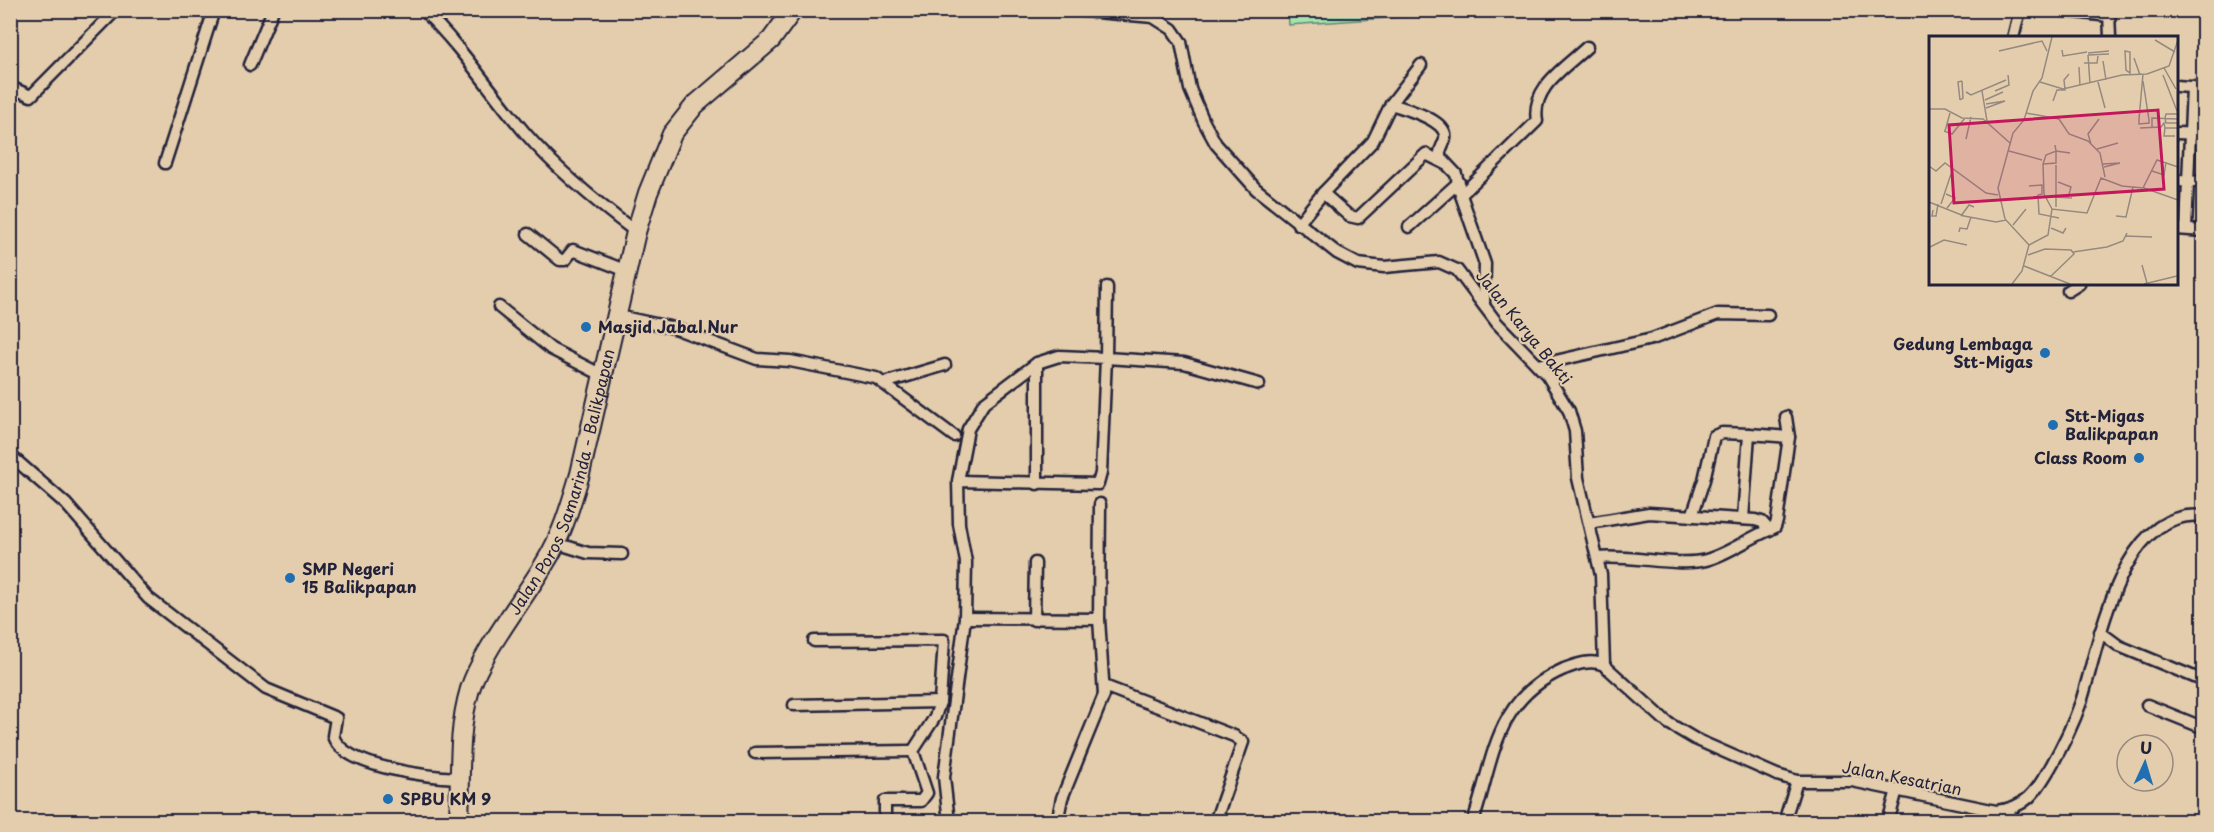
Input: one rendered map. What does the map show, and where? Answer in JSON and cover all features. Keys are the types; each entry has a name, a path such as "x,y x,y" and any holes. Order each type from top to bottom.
{"highway":[{"name":"Jalan Poros Samarinda - Balikpapan","path":"459,822 461,744 471,687 556,543 580,474 636,232 648,193 678,124 695,105 763,48 793,10"}],"street":[{"path":"10,87 31,96 116,10"},
{"path":"165,163 214,10"},
{"path":"250,65 265,36 273,10"},
{"path":"423,10 443,30 526,134 565,177 636,232"},
{"name":"Jalan Karya Bakti","path":"1074,10 1153,17 1172,29 1181,42 1195,102 1216,144 1244,178 1298,224 1337,253 1358,264 1384,267 1421,262 1445,262 1462,274 1511,339 1538,365 1559,392 1569,411 1575,431 1578,478 1598,558 1604,598 1605,664"},
{"path":"2014,36 2020,10"},
{"path":"2057,10 2109,14 2110,36"},
{"path":"1461,195 1537,121 1535,109 1538,95 1587,47"},
{"path":"1298,224 1323,193 1373,141 1391,104 1421,65"},
{"path":"2178,86 2198,87 2182,182 2181,229 2204,231"},
{"path":"1391,104 1426,117 1443,131 1444,141 1439,152 1444,163"},
{"path":"2178,133 2204,134"},
{"path":"1323,193 1349,216 1358,218 1426,154 1444,163 1454,172 1459,182 1461,195 1485,264 1484,304"},
{"path":"1409,227 1459,182"},
{"path":"2182,182 2204,182"},
{"path":"528,234 560,260 565,260 573,250 627,271"},
{"path":"2068,291 2077,285"},
{"path":"958,481 1091,484 1100,481 1107,287"},
{"path":"499,307 551,349 602,375"},
{"path":"1538,365 1652,339 1718,314 1768,315"},
{"path":"618,316 668,326 752,358 790,361 865,375 884,382 926,417 954,436"},
{"path":"950,822 944,769 965,618 966,562 959,524 958,481 965,441 977,412 999,390 1037,363 1059,356 1184,363 1259,384"},
{"path":"1037,363 1037,484"},
{"path":"884,382 945,365"},
{"path":"1598,558 1620,556 1701,561 1732,549 1775,527 1778,521 1789,437 1786,417"},
{"path":"1692,516 1704,480 1714,436 1722,433 1789,437"},
{"path":"1743,519 1749,434"},
{"path":"10,455 66,504 112,554 137,587 163,610 266,689 336,718 333,736 341,747 356,756 397,771 460,778"},
{"path":"1057,822 1062,798 1093,725 1104,686 1099,619 1100,504"},
{"path":"1589,523 1649,513 1743,519 1762,522 1769,530"},
{"path":"2002,810 2021,805 2034,794 2055,759 2080,704 2100,632 2124,573 2146,537 2167,520 2180,515 2204,516"},
{"path":"556,543 588,553 622,554"},
{"path":"1034,620 1035,562"},
{"path":"965,618 1099,619"},
{"path":"2100,632 2119,646 2204,681"},
{"path":"814,641 944,640 940,702 935,717 913,751"},
{"path":"1473,822 1500,733 1517,702 1533,687 1562,670 1587,662 1605,664"},
{"name":"Jalan Kesatrian","path":"1605,664 1654,712 1677,729 1760,768 1797,781 1852,781 2002,810"},
{"path":"1104,686 1234,736 1243,742 1215,822"},
{"path":"794,705 940,702"},
{"path":"2147,705 2204,728"},
{"path":"755,753 913,751"},
{"path":"885,822 885,801 921,801 927,793 913,751"},
{"path":"1784,822 1797,781"},
{"path":"1888,822 1897,790"},
{"path":"2002,810 2018,822"}],"green space":[{"path":"1288,11 1443,11 1443,14 1289,25"}],"place":[{"name":"Masjid Jabal Nur","path":"586,327"},
{"name":"Gedung Lembaga Stt-Migas","path":"2045,353"},
{"name":"Stt-Migas Balikpapan","path":"2053,425"},
{"name":"Class Room","path":"2139,458"},
{"name":"SMP Negeri 15 Balikpapan","path":"290,578"},
{"name":"SPBU KM 9","path":"388,799"}]}
